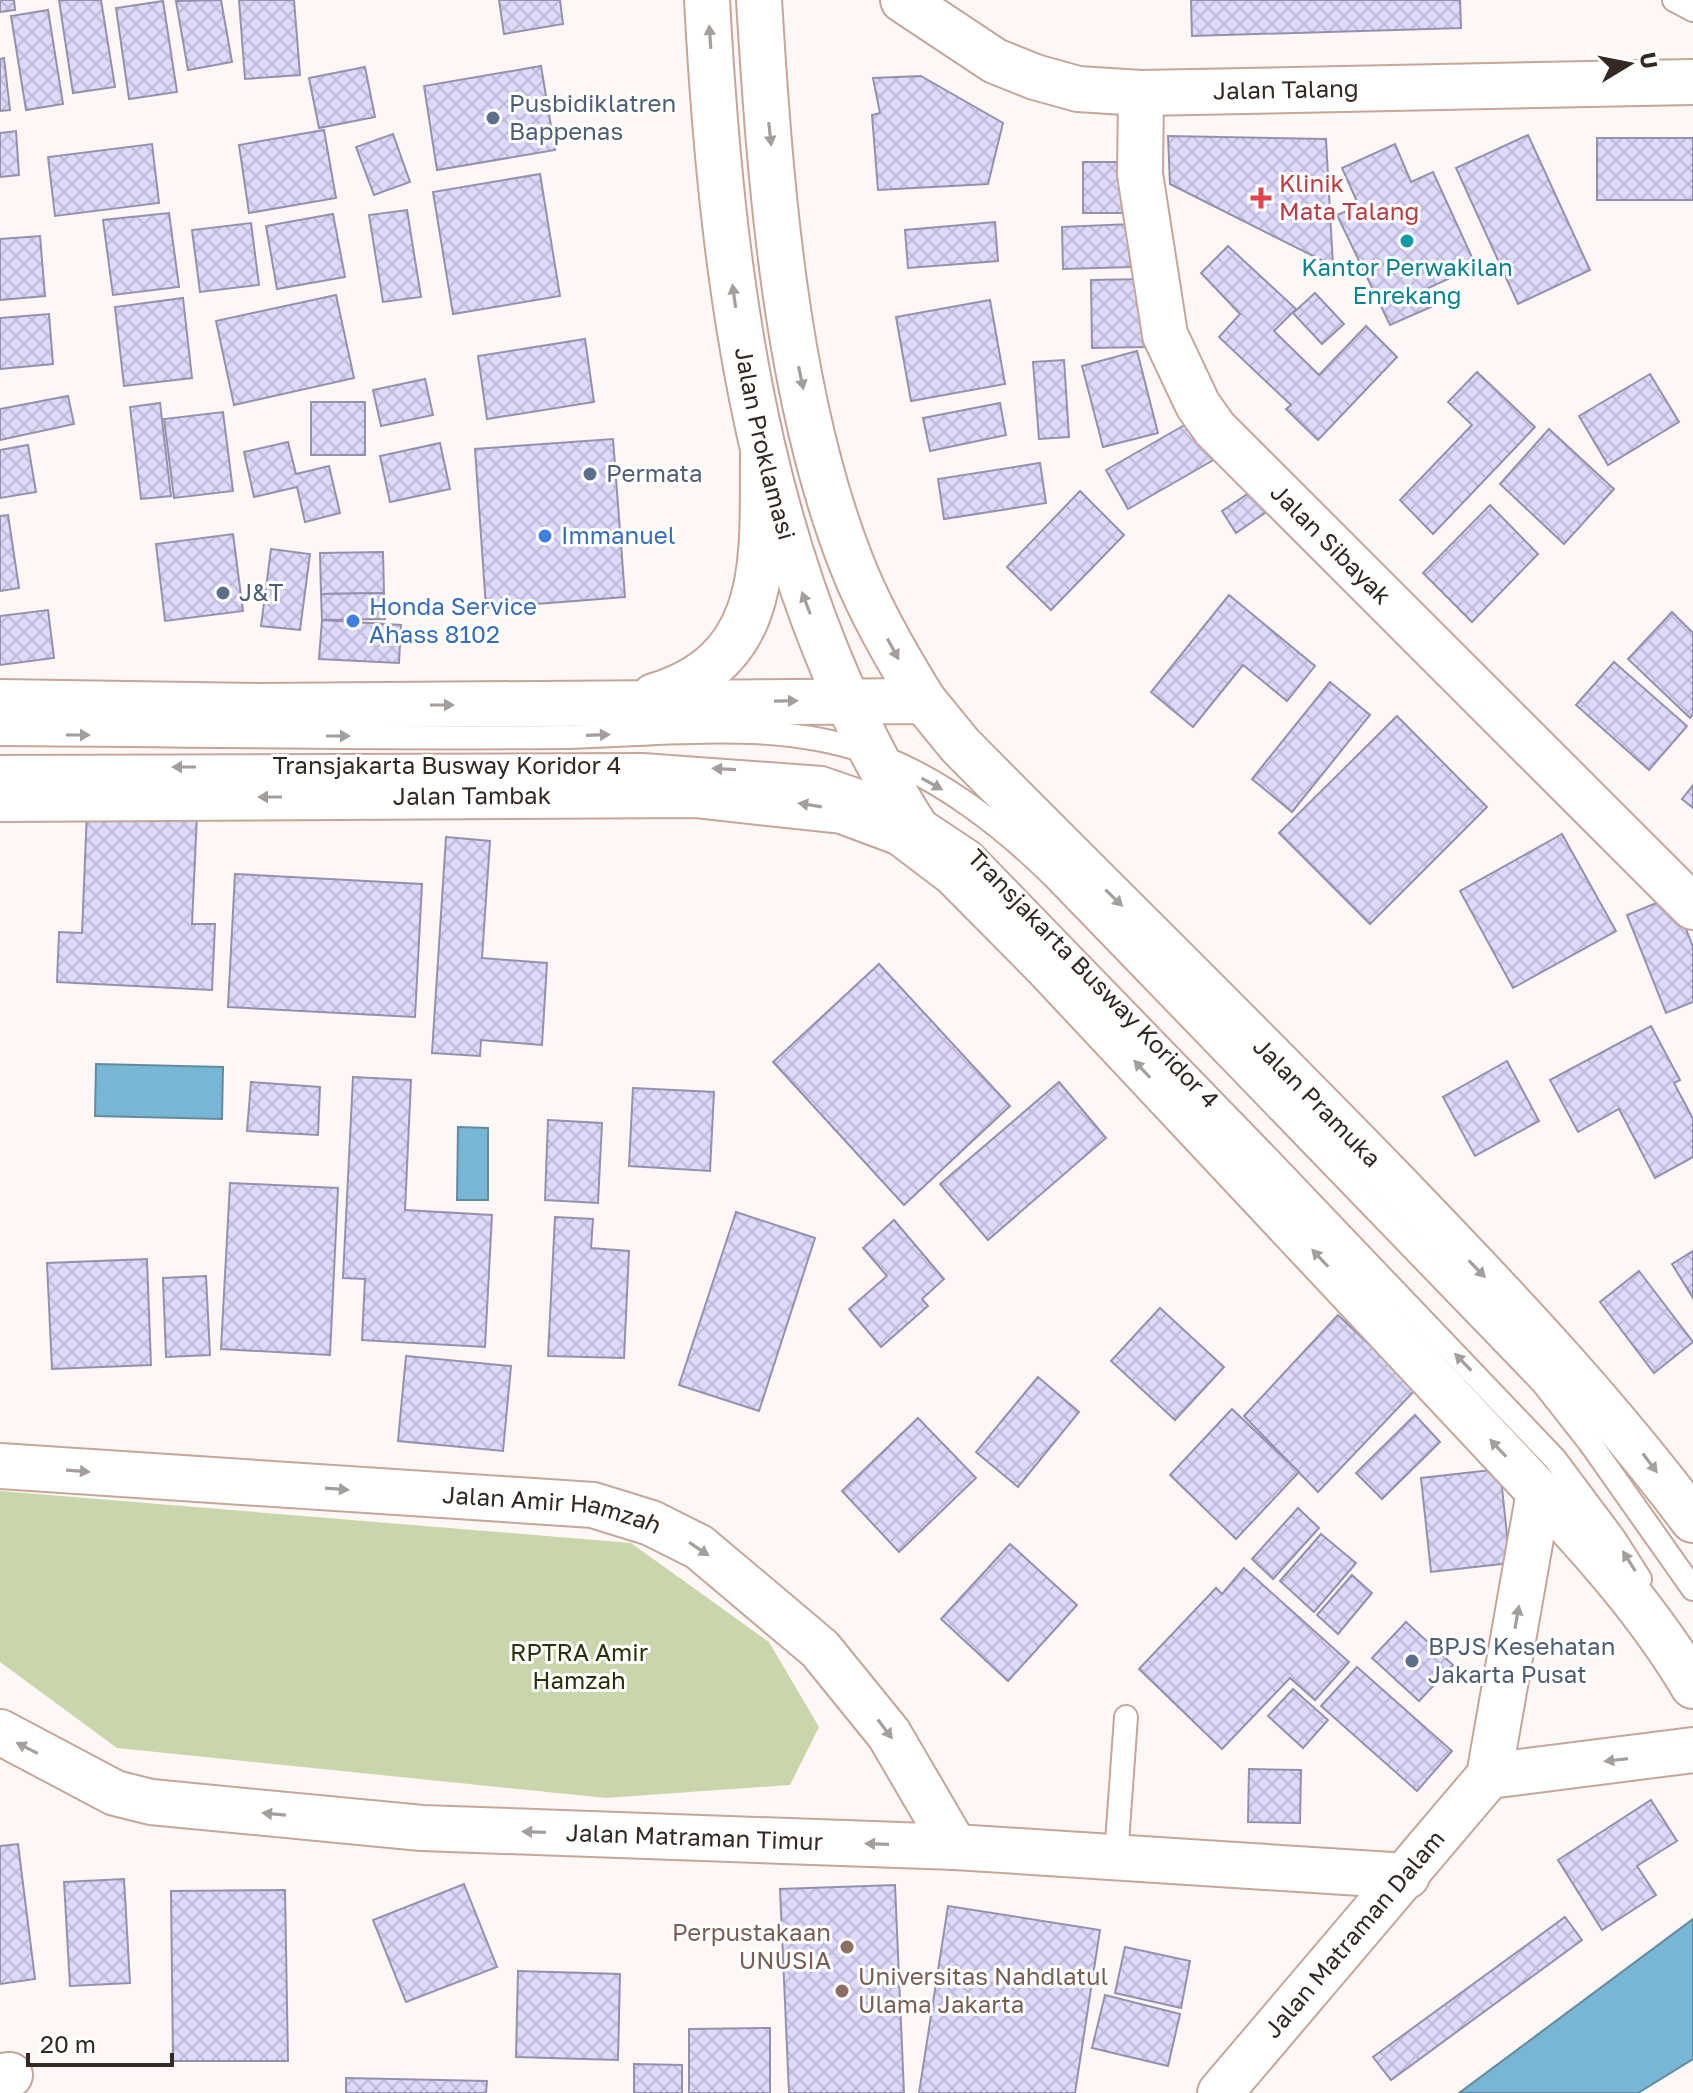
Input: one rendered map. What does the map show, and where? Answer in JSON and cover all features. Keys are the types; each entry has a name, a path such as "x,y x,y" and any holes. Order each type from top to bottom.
{"main road":[{"name":"Jalan Proklamasi","path":"707,0 728,254 743,363 763,455 795,574 847,700 871,753 900,805 933,854"},
{"path":"759,0 787,294 815,441 850,560 894,654 924,701"},
{"name":"Jalan Talang","path":"903,0 995,61 1078,89 1141,93 1693,82"},
{"name":"Jalan Sibayak","path":"1141,93 1140,174 1165,335 1198,405 1215,429 1693,907"},
{"path":"625,704 677,689 703,675 729,653 745,626 756,593 762,557 763,455"},
{"path":"0,702 261,706 924,701"},
{"name":"Jalan Pramuka","path":"924,701 960,745 1231,1013 1532,1326 1640,1450 1693,1520"},
{"name":"Jalan Tambak","path":"0,799 695,795 754,798 853,814 901,833 933,854"},
{"path":"933,854 979,898 1539,1492 1633,1601 1691,1683"},
{"name":"Jalan Amir Hamzah","path":"0,1466 593,1505 651,1523 699,1547 820,1649 889,1734 955,1847"},
{"name":"Jalan Matraman Dalam","path":"1220,2093 1489,1776 1539,1492"},
{"name":"Jalan Matraman Timur","path":"0,1732 115,1793 151,1802 422,1828 955,1847 1407,1876"},
{"path":"1489,1776 1693,1750"}],"lane":[{"path":"1674,0 1693,10"},
{"name":"Transjakarta Busway Koridor 4","path":"0,734 563,737 726,730 799,737 871,753 978,810 1047,870 1542,1382 1590,1443 1693,1589"},
{"name":"Transjakarta Busway Koridor 4","path":"0,767 643,765 822,778 900,805 953,837 1018,898 1555,1459 1607,1528 1644,1585 1691,1683"},
{"path":"1116,1857 1126,1717"}],"green space":[{"name":"RPTRA Amir Hamzah","path":"0,1491 631,1543 769,1642 819,1727 790,1785 606,1798 117,1748 0,1662"}],"water":[{"path":"96,1064 223,1067 222,1119 95,1116"},
{"path":"458,1127 488,1128 488,1200 457,1200"},
{"path":"1693,1919 1693,2059 1638,2093 1459,2093"}],"building":[{"path":"0,0 14,0 15,10 0,12"},
{"path":"59,0 101,0 115,87 73,93"},
{"path":"221,0 232,62 188,70 176,1"},
{"path":"239,0 294,0 300,75 245,79"},
{"path":"499,0 560,0 563,24 504,34"},
{"path":"1191,0 1460,0 1461,28 1192,36"},
{"path":"163,1 177,92 129,99 116,8"},
{"path":"48,10 63,104 26,110 11,16"},
{"path":"4,58 10,110 0,111 0,59"},
{"path":"541,66 555,150 437,170 424,86"},
{"path":"365,67 375,117 319,128 309,78"},
{"path":"921,76 1003,123 988,184 878,190 872,115 880,113 873,78"},
{"path":"324,130 336,198 249,213 239,145"},
{"path":"16,131 19,175 0,177 0,133"},
{"path":"393,134 410,182 374,195 356,147"},
{"path":"1528,135 1590,270 1518,304 1456,168"},
{"name":"Klinik Mata Talang","path":"1168,136 1326,139 1333,266 1170,184"},
{"path":"1597,138 1693,138 1693,200 1597,200"},
{"path":"152,144 159,203 55,216 48,157"},
{"name":"Kantor Perwakilan Enrekang","path":"1395,144 1411,182 1433,172 1476,266 1424,290 1431,307 1390,325 1337,215 1359,206 1342,168"},
{"path":"1083,162 1126,162 1126,213 1083,213"},
{"path":"540,174 560,296 453,314 433,192"},
{"path":"407,210 421,297 383,302 369,215"},
{"path":"169,213 179,287 113,295 103,220"},
{"path":"333,214 345,277 277,289 266,226"},
{"path":"995,222 998,261 908,268 905,230"},
{"path":"251,223 259,285 200,292 192,230"},
{"path":"1131,224 1133,267 1063,269 1062,227"},
{"path":"40,236 45,296 0,300 0,239"},
{"path":"1228,246 1296,309 1274,331 1319,375 1366,326 1397,357 1318,440 1286,409 1291,405 1219,337 1240,314 1201,273"},
{"path":"1146,279 1147,347 1092,348 1091,280"},
{"path":"1315,293 1344,324 1322,344 1293,313"},
{"path":"336,295 354,378 234,405 216,321"},
{"path":"183,298 192,378 124,386 115,307"},
{"path":"990,300 1005,384 911,401 896,317"},
{"path":"49,314 53,364 0,369 0,318"},
{"path":"585,339 594,402 487,419 478,356"},
{"path":"1137,351 1158,433 1103,447 1082,366"},
{"path":"1064,360 1069,437 1039,439 1033,362"},
{"path":"1477,372 1535,427 1433,534 1400,500 1472,425 1448,402"},
{"path":"1650,374 1679,422 1608,465 1579,416"},
{"path":"425,379 433,415 381,426 373,390"},
{"path":"68,396 74,424 0,440 0,409"},
{"path":"311,402 365,402 365,455 311,455"},
{"path":"160,403 171,496 141,499 130,407"},
{"path":"1000,403 1006,435 930,451 923,418"},
{"path":"223,412 233,491 174,498 164,419"},
{"path":"1195,419 1217,458 1128,509 1106,470"},
{"path":"1549,429 1614,489 1564,544 1500,484"},
{"path":"613,439 625,597 486,608 475,449"},
{"path":"288,442 296,474 329,466 340,513 305,522 297,487 254,497 244,452"},
{"path":"440,443 450,489 390,502 380,456"},
{"path":"28,445 36,492 0,498 0,450"},
{"path":"1040,463 1046,503 944,519 938,479"},
{"path":"1258,487 1272,508 1236,533 1222,511"},
{"path":"1080,491 1124,535 1051,610 1007,567"},
{"path":"1490,505 1538,554 1472,622 1423,573"},
{"path":"8,515 19,588 0,591 0,516"},
{"path":"233,534 243,611 165,621 156,544"},
{"path":"271,549 310,554 300,630 261,626"},
{"path":"383,552 384,593 321,594 320,553"},
{"path":"384,593 385,619 322,620 321,594"},
{"path":"1229,595 1315,666 1287,701 1243,665 1193,727 1151,692"},
{"path":"48,610 54,658 0,665 0,616"},
{"path":"1672,612 1693,633 1693,714 1690,718 1628,659"},
{"path":"322,620 401,625 399,663 319,659"},
{"path":"1614,662 1687,726 1649,770 1576,705"},
{"path":"1330,682 1370,715 1292,812 1252,779"},
{"path":"1397,716 1487,807 1370,924 1279,833"},
{"path":"1693,785 1693,808 1682,799"},
{"path":"87,810 197,815 192,924 215,924 212,990 57,982 59,932 82,933"},
{"path":"1562,834 1616,931 1513,988 1460,891"},
{"path":"446,837 490,841 482,958 547,963 542,1045 481,1040 480,1056 432,1053"},
{"path":"235,874 422,884 415,1017 228,1007"},
{"path":"1673,896 1693,947 1693,1002 1666,1013 1627,915"},
{"path":"879,964 1010,1106 904,1205 773,1062"},
{"path":"1651,1026 1680,1080 1674,1083 1693,1119 1693,1157 1655,1178 1619,1109 1578,1132 1550,1080"},
{"path":"1507,1061 1539,1121 1475,1156 1443,1097"},
{"path":"353,1077 411,1080 405,1210 492,1215 485,1347 362,1340 365,1279 343,1278"},
{"path":"251,1082 320,1087 318,1135 247,1131"},
{"path":"1059,1082 1106,1138 988,1240 940,1184"},
{"path":"633,1088 714,1092 710,1171 629,1166"},
{"path":"548,1120 602,1123 598,1203 545,1200"},
{"path":"230,1183 338,1188 330,1355 221,1349"},
{"path":"736,1212 815,1238 759,1411 679,1385"},
{"path":"555,1217 593,1219 591,1248 629,1251 624,1358 548,1356"},
{"path":"894,1220 944,1279 922,1299 928,1306 881,1347 849,1309 887,1276 863,1248"},
{"path":"1693,1251 1693,1298 1672,1264"},
{"path":"147,1259 151,1365 52,1369 47,1263"},
{"path":"1639,1271 1693,1342 1654,1373 1600,1302"},
{"path":"206,1276 210,1355 166,1357 163,1278"},
{"path":"1160,1308 1224,1367 1175,1420 1111,1361"},
{"path":"1338,1315 1416,1389 1318,1492 1244,1416"},
{"path":"406,1356 511,1366 503,1451 398,1441"},
{"path":"1038,1377 1079,1412 1018,1487 976,1452"},
{"path":"1232,1409 1299,1472 1236,1539 1170,1475"},
{"path":"1415,1415 1440,1442 1382,1499 1356,1473"},
{"path":"918,1418 976,1478 899,1552 842,1491"},
{"path":"1500,1469 1510,1563 1431,1572 1421,1478"},
{"path":"1298,1508 1319,1528 1273,1579 1252,1559"},
{"path":"1321,1534 1356,1563 1314,1612 1280,1581"},
{"path":"1010,1544 1077,1605 1008,1681 941,1619"},
{"path":"1244,1568 1349,1662 1315,1700 1290,1678 1222,1749 1139,1669 1216,1588 1222,1594"},
{"path":"1352,1575 1372,1593 1338,1634 1317,1615"},
{"name":"BPJS Kesehatan Jakarta Pusat","path":"1406,1622 1453,1665 1419,1701 1372,1658"},
{"path":"1357,1667 1452,1751 1417,1791 1321,1706"},
{"path":"1293,1689 1328,1720 1303,1748 1268,1716"},
{"path":"1249,1769 1301,1770 1300,1823 1248,1822"},
{"path":"1651,1800 1677,1841 1637,1866 1656,1895 1602,1930 1558,1860"},
{"path":"18,1844 35,1979 0,1984 0,1846"},
{"path":"124,1879 130,1983 70,1986 64,1882"},
{"path":"464,1884 497,1967 406,2002 373,1920"},
{"name":"Universitas Nahdlatul Ulama Jakarta","path":"895,1885 904,2093 789,2093 780,1889"},
{"path":"285,1890 288,2061 173,2061 171,1891"},
{"path":"948,1906 1100,1930 1075,2093 919,2093"},
{"path":"1565,1917 1582,1940 1391,2080 1373,2057"},
{"path":"1125,1947 1190,1961 1181,2008 1115,1993"},
{"path":"518,1971 620,1974 618,2060 516,2057"},
{"path":"1105,1995 1180,2014 1168,2066 1092,2048"},
{"path":"770,2028 770,2093 689,2093 689,2029"},
{"path":"634,2064 682,2065 682,2093 634,2093"},
{"path":"346,2078 487,2081 486,2093 346,2093"}],"place":[{"name":"Pusbidiklatren Bappenas","path":"493,118"},
{"name":"Klinik Mata Talang","path":"1261,198"},
{"name":"Kantor Perwakilan Enrekang","path":"1407,241"},
{"name":"Permata","path":"590,474"},
{"name":"Immanuel","path":"545,536"},
{"name":"J&T","path":"223,593"},
{"name":"Honda Service Ahass 8102","path":"353,621"},
{"name":"BPJS Kesehatan Jakarta Pusat","path":"1412,1661"},
{"name":"Perpustakaan UNUSIA","path":"847,1947"},
{"name":"Universitas Nahdlatul Ulama Jakarta","path":"842,1991"}]}
